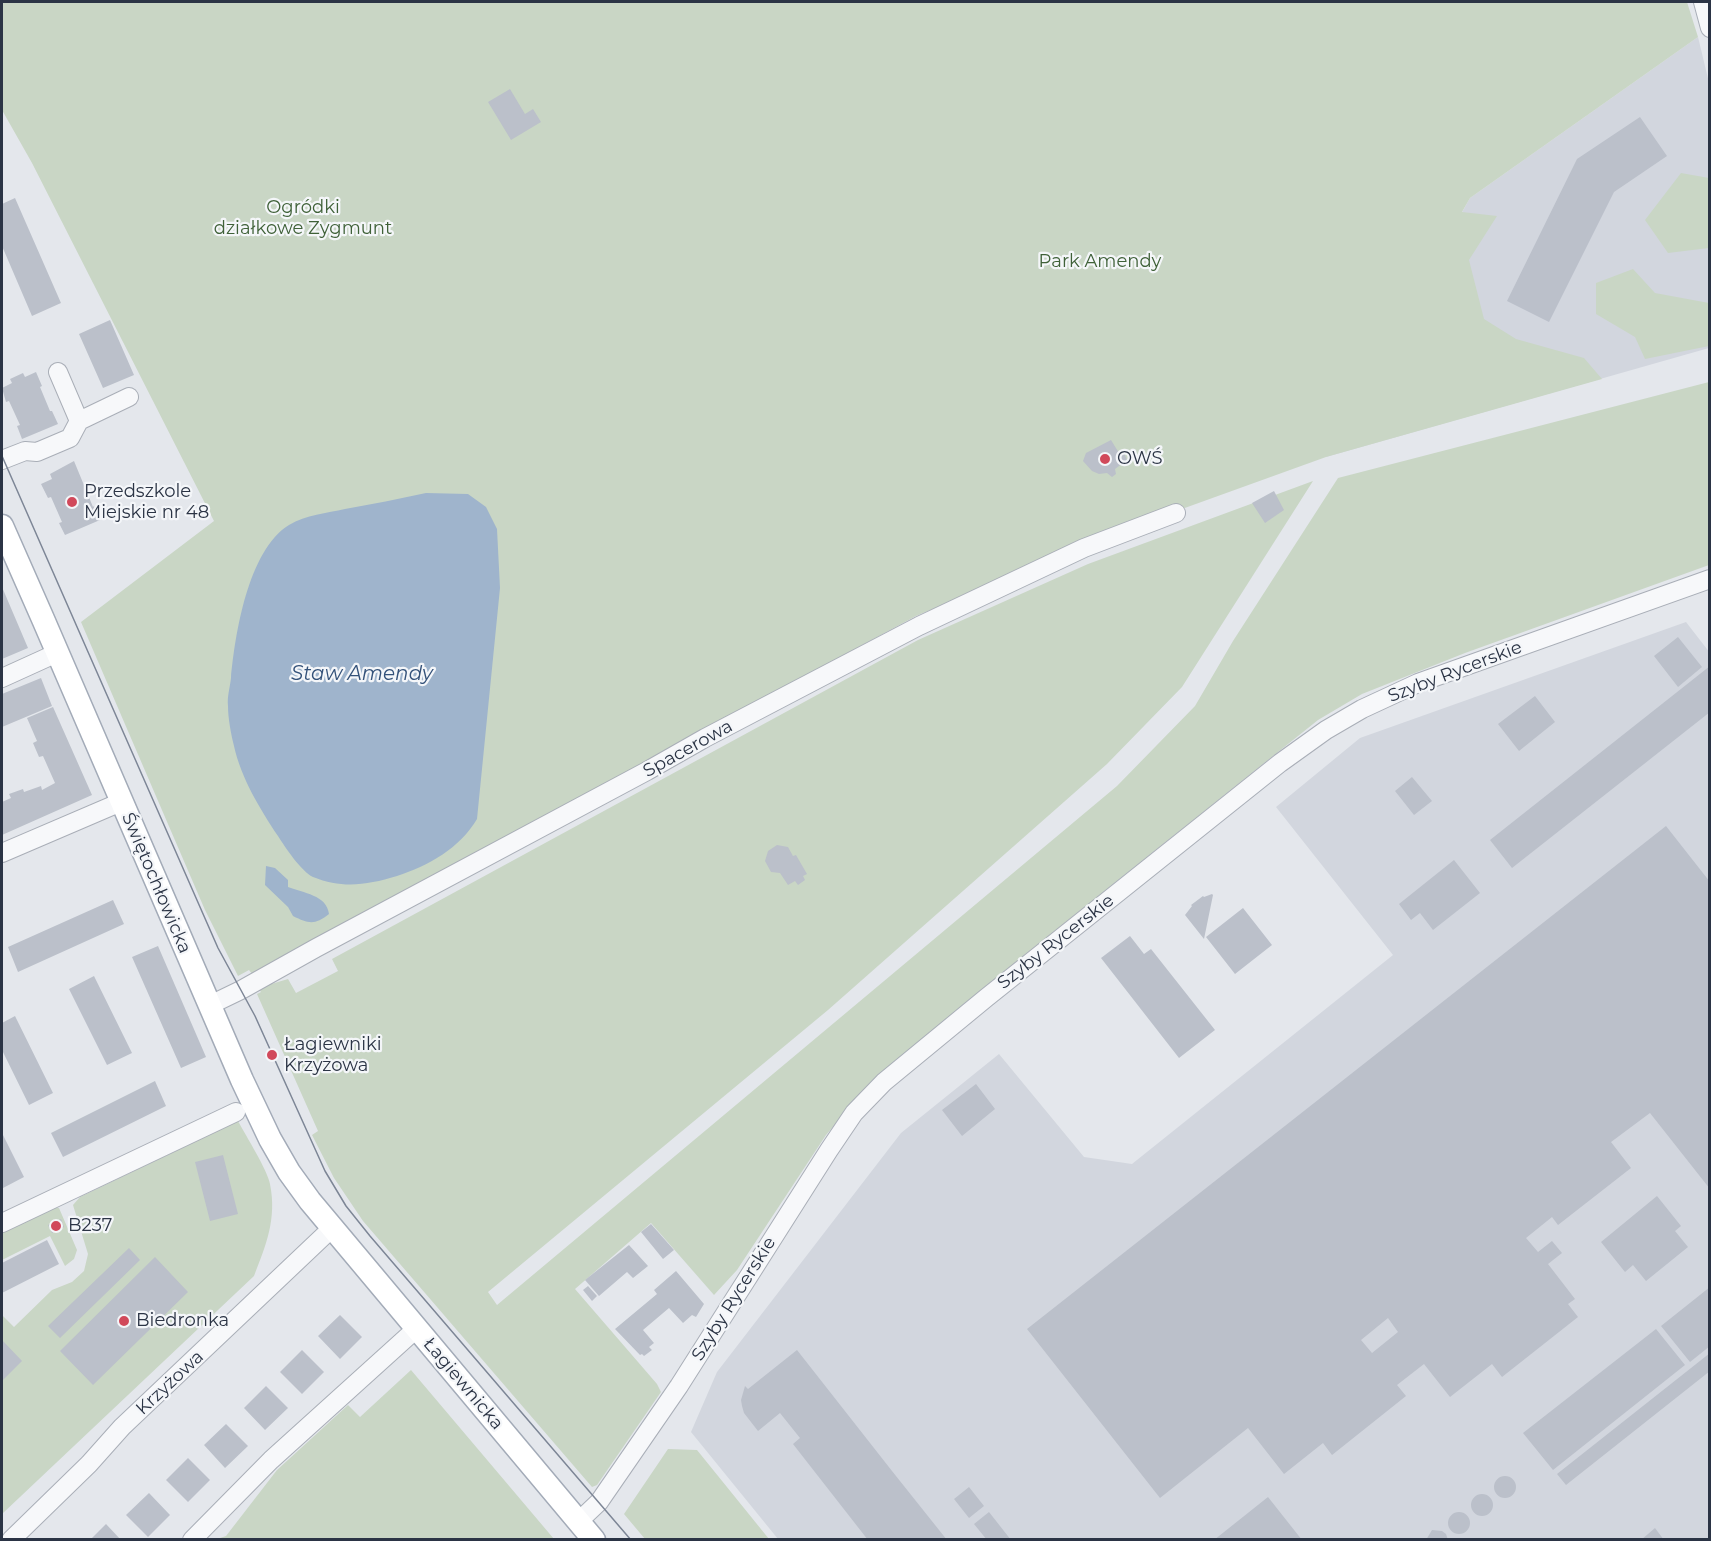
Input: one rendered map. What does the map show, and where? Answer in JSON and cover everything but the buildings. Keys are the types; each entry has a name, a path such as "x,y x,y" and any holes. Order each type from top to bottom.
{"main road":[{"name":"Świętochłowicka","path":"2,526 270,1139 289,1172 331,1229"},
{"name":"Łagiewnicka","path":"331,1229 594,1539"}],"street":[{"path":"1703,2 1710,28"},
{"path":"58,372 79,421"},
{"path":"2,460 25,451 37,452 70,438 79,421 129,397"},
{"name":"Spacerowa","path":"210,1005 705,738 919,626 1084,548 1176,513"},
{"name":"Szyby Rycerskie","path":"579,1521 599,1502 679,1386 848,1122 884,1082 1280,763 1326,730 1353,714 1418,683 1710,579"},
{"path":"2,678 57,653"},
{"path":"2,853 121,802"},
{"path":"2,1223 236,1112"},
{"name":"Krzyżowa","path":"11,1539 89,1464 123,1427 331,1229"},
{"path":"192,1539 272,1460 416,1329"}],"shaded area":[{"path":"1698,37 1710,87 1709,348 1326,457 1470,198"},
{"path":"1686,622 1710,653 1709,1539 778,1539 691,1432 717,1372 901,1133 999,1054 1084,1157 1132,1164 1393,955 1276,807 1360,738"}],"green space":[{"name":"Park Amendy","path":"2,2 1687,2 1698,37 1470,198 1462,212 1497,216 1469,260 1484,319 1516,339 1584,358 1602,379 1326,457 1085,544 916,616 252,974 249,970 238,976 205,910 81,622 214,521 32,163 2,110"},
{"path":"1681,173 1709,178 1709,248 1668,253 1645,220"},
{"path":"1633,269 1655,293 1709,303 1709,346 1645,359 1635,337 1596,314 1596,283"},
{"path":"1709,382 1709,565 1465,653 1362,694 1318,720 982,989 876,1077 826,1135 737,1270 714,1295 651,1223 575,1289 657,1384 661,1392 597,1485 592,1487 363,1221 334,1178 312,1135 318,1131 257,994 261,992 258,988 288,979 296,993 338,971 332,959 918,640 1088,564 1313,481 1182,687 1107,764 828,1010 488,1292 497,1305 1117,786 1195,706 1233,641 1338,478"},
{"path":"238,1121 265,1171 272,1197 269,1232 254,1276 2,1514 2,1315 14,1327 52,1290 72,1282 84,1271 88,1254 73,1205 80,1197"},
{"path":"53,1207 59,1208 77,1250 74,1259 65,1266 50,1236 2,1260 2,1231"},
{"path":"411,1370 554,1539 217,1539 226,1536 277,1470 348,1405 360,1417"},
{"path":"668,1449 697,1450 769,1539 645,1539 624,1514"}],"water":[{"name":"Staw Amendy","path":"426,493 468,494 486,507 497,529 500,588 477,819 462,839 442,855 409,872 365,883 345,884 324,881 308,874 289,852 258,804 237,758 230,726 228,699 240,617 263,553 275,537 289,525 317,515"},
{"path":"266,866 275,868 288,880 288,887 319,899 324,903 329,914 312,922 293,916 288,907 265,885"}],"tram line":[{"path":"2,456 218,948 255,1016 325,1171 346,1206 370,1236 631,1540"}],"place":[{"name":"OWŚ","path":"1105,459"},
{"name":"Przedszkole Miejskie nr 48","path":"72,502"},
{"name":"Łagiewniki Krzyżowa","path":"272,1055"},
{"name":"B237","path":"56,1226"},
{"name":"Biedronka","path":"124,1321"}],"park label":[{"name":"Ogródki działkowe Zygmunt","path":"303,218"}]}
